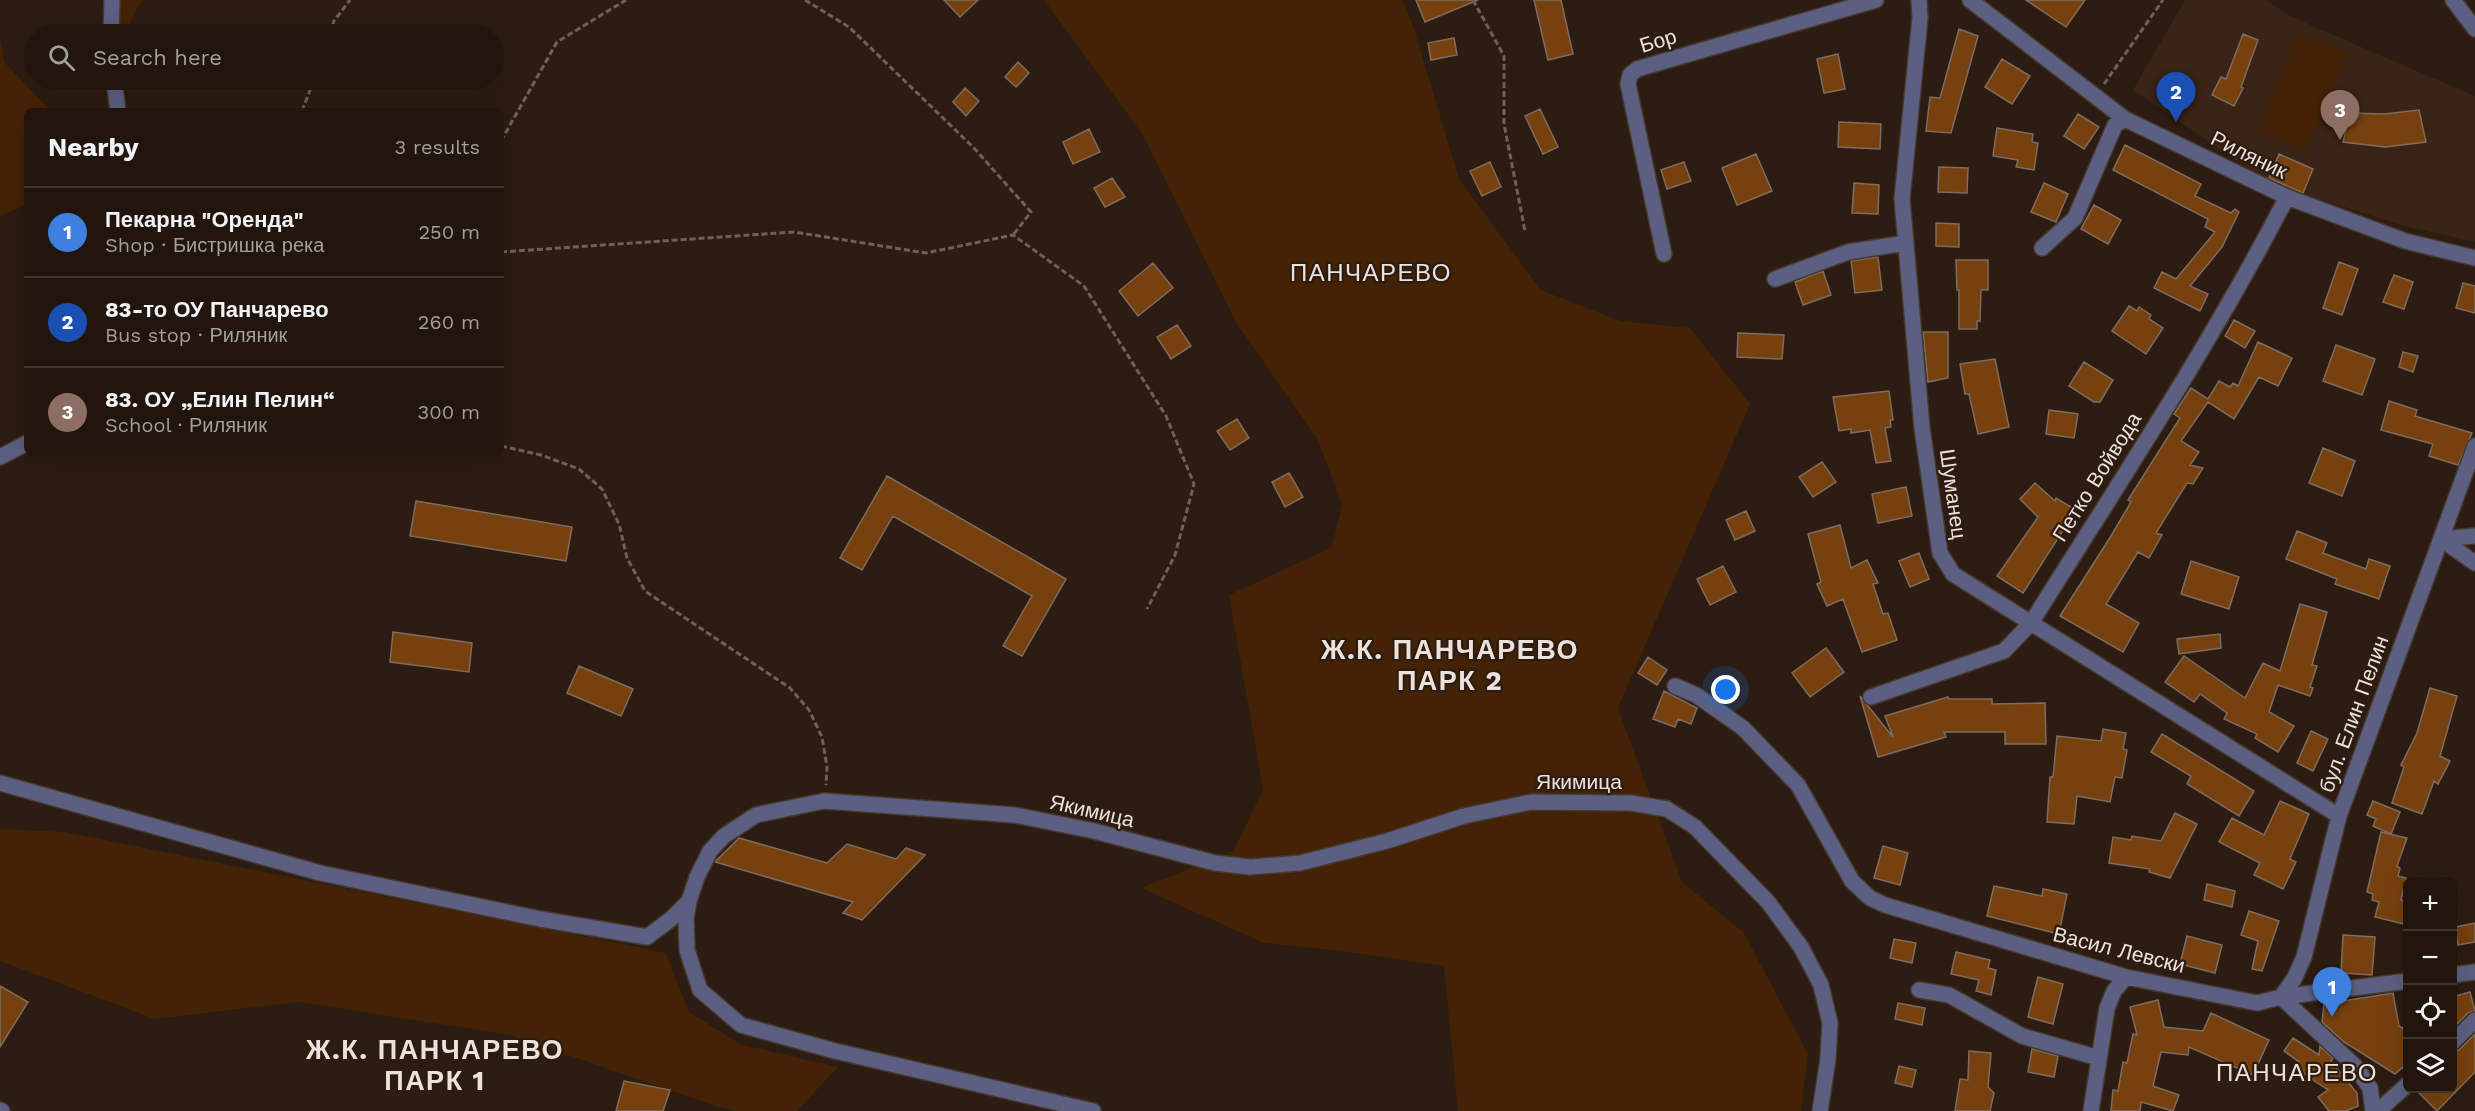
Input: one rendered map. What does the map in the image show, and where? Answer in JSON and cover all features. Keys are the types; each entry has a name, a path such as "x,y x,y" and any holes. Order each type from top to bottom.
{"street":[{"path":"111,24 112,0"},
{"name":"Бор","path":"1664,254 1628,84 1630,75 1637,69 1876,0"},
{"name":"Шуманец","path":"1919,0 1920,18 1902,199 1922,428 1940,553 1953,574 2338,816"},
{"name":"Риляник","path":"1970,0 2125,119 2286,197 2405,241 2475,258"},
{"path":"2453,0 2475,29"},
{"path":"115,90 118,108"},
{"path":"2042,248 2075,218 2115,125 2125,119"},
{"name":"Петко Войвода","path":"1871,698 2004,651 2031,623 2158,420 2255,258 2286,197"},
{"path":"1775,279 1848,252 1906,243"},
{"path":"0,457 24,444"},
{"name":"бул. Елин Пелин","path":"2281,997 2294,980 2304,957 2338,816 2475,446"},
{"path":"2441,539 2475,536"},
{"path":"2441,539 2475,563"},
{"name":"Васил Левски","path":"1675,686 1696,695 1743,728 1798,785 1852,882 1860,890 1885,905 2126,977 2257,1003 2281,997 2403,982"},
{"path":"0,783 320,873 540,919 647,937 689,902"},
{"name":"Якимица","path":"1093,1111 846,1054 741,1025 700,990 687,950 686,918 689,902 697,877 710,851 738,825 756,815 824,801 1015,815 1094,831 1215,863 1250,867 1300,862 1387,841 1464,816 1531,802 1631,803 1667,809 1695,827 1768,902 1801,946 1821,985 1830,1023 1828,1059 1820,1111"},
{"path":"2457,974 2475,972"},
{"path":"2091,1111 2107,1008 2114,991 2126,977"},
{"path":"1919,990 1949,995 2022,1036 2099,1058"},
{"path":"2281,997 2355,1066 2370,1088 2376,1111 2403,1088"},
{"path":"2456,1039 2475,1020"}],"path":[{"path":"333,24 350,0"},
{"path":"504,136 557,42 626,0"},
{"path":"504,252 794,232 926,253 1013,235 1031,212 973,147 849,27 806,0"},
{"path":"1473,0 1504,56 1504,124 1525,231"},
{"path":"2097,96 2163,0"},
{"path":"304,108 310,90"},
{"path":"1013,235 1084,286 1166,416 1194,484 1175,555 1147,609"},
{"path":"504,447 541,454 579,469 603,489 619,524 627,558 645,591 790,688 809,710 822,737 828,767 824,801"}],"shaded area":[{"path":"119,0 144,0 130,24 117,24"},
{"path":"1044,0 1403,0 1415,32 1459,179 1541,290 1620,321 1690,328 1750,404 1618,708 1682,882 1744,933 1808,1054 1801,1111 1458,1111 1444,966 1342,951 1264,943 1141,888 1233,851 1263,790 1229,595 1332,547 1342,505 1318,440 1237,324 1143,135"},
{"path":"2185,0 2266,0 2290,16 2475,96 2475,242 2408,227 2271,184 2133,90"},
{"path":"2300,33 2348,54 2305,151 2258,130"},
{"path":"0,40 5,63 24,83 24,90 31,90 48,108 24,108 24,205 0,216"},
{"path":"0,829 65,832 666,953 689,1012 740,1044 838,1067 797,1111 737,1111 721,1108 510,1035 299,1002 155,1019 0,961"}],"building":[{"path":"944,0 978,0 960,17"},
{"path":"1416,0 1478,0 1425,22"},
{"path":"1534,0 1561,0 1573,54 1548,60"},
{"path":"2026,0 2085,0 2066,27"},
{"path":"1959,29 1978,36 1951,133 1926,131 1930,97 1940,98"},
{"path":"2243,34 2258,40 2241,87 2243,88 2234,106 2212,95 2221,77 2226,79"},
{"path":"1454,38 1457,55 1431,60 1428,43"},
{"path":"1838,54 1845,89 1824,93 1817,59"},
{"path":"2002,59 2030,76 2012,104 1985,87"},
{"path":"1018,62 1029,73 1016,87 1005,77"},
{"path":"965,88 979,101 966,116 953,102"},
{"path":"1540,109 1558,147 1543,154 1525,116"},
{"path":"2419,110 2426,142 2385,147 2343,142 2350,113 2384,114"},
{"path":"2078,114 2099,127 2084,149 2064,136"},
{"path":"1839,122 1881,124 1880,149 1838,147"},
{"path":"1997,128 2033,134 2032,142 2038,143 2034,170 2016,167 2018,160 1993,156"},
{"path":"1089,129 1100,152 1073,164 1063,142"},
{"path":"2125,145 2201,184 2195,196 2231,213 2235,209 2239,212 2222,247 2190,286 2208,294 2200,311 2154,288 2162,272 2176,279 2215,232 2205,227 2208,219 2113,170"},
{"path":"1756,154 1772,191 1737,205 1722,168"},
{"path":"2279,154 2313,169 2303,193 2269,178"},
{"path":"1490,162 1501,187 1482,196 1470,171"},
{"path":"1684,162 1691,181 1667,189 1661,170"},
{"path":"1939,167 1968,168 1967,193 1938,192"},
{"path":"1112,178 1125,197 1105,207 1094,188"},
{"path":"1854,183 1879,185 1878,214 1852,213"},
{"path":"2044,183 2068,194 2056,222 2031,212"},
{"path":"2094,205 2121,220 2108,244 2081,229"},
{"path":"1936,223 1959,224 1959,247 1936,246"},
{"path":"1878,257 1882,290 1855,293 1851,261"},
{"path":"1956,260 1988,260 1988,290 1981,290 1980,321 1977,321 1977,329 1959,329"},
{"path":"2339,262 2358,269 2342,315 2323,308"},
{"path":"1153,263 1173,288 1138,316 1119,291"},
{"path":"1823,271 1831,295 1803,305 1795,282"},
{"path":"2394,275 2413,282 2404,309 2383,302"},
{"path":"2463,283 2475,286 2475,313 2456,308"},
{"path":"2129,306 2137,311 2139,307 2151,315 2149,319 2163,328 2146,354 2112,331"},
{"path":"2234,320 2255,331 2245,348 2225,336"},
{"path":"1177,325 1191,346 1171,359 1157,337"},
{"path":"1923,332 1948,332 1948,378 1928,382"},
{"path":"1738,333 1784,335 1782,359 1737,357"},
{"path":"2258,342 2292,358 2278,386 2259,377 2234,419 2208,402 2181,441 2199,452 2190,465 2203,468 2193,484 2187,483 2156,533 2162,535 2149,558 2138,552 2106,604 2139,623 2123,652 2060,616 2111,536 2131,502 2128,500 2180,418 2174,414 2191,388 2208,399 2219,381 2230,387 2233,383 2238,386"},
{"path":"2336,345 2375,359 2362,395 2323,381"},
{"path":"2403,352 2418,356 2413,372 2399,367"},
{"path":"1995,359 2009,427 1978,434 1969,394 1965,394 1960,364"},
{"path":"2084,362 2113,380 2100,402 2094,402 2069,386"},
{"path":"1889,391 1893,420 1890,420 1891,427 1885,428 1891,461 1876,463 1870,430 1851,433 1851,429 1839,431 1833,397"},
{"path":"2389,401 2417,410 2415,416 2472,433 2458,465 2429,456 2433,444 2381,430"},
{"path":"2049,410 2078,414 2074,438 2046,434"},
{"path":"1237,419 1249,438 1230,450 1217,431"},
{"path":"2323,448 2355,461 2342,496 2309,483"},
{"path":"1822,462 1836,482 1813,497 1799,477"},
{"path":"1289,473 1303,497 1285,507 1272,482"},
{"path":"887,476 1066,579 1022,656 1003,646 1032,596 893,516 862,570 840,558"},
{"path":"2035,483 2055,501 2056,498 2076,510 2023,593 1997,576 2038,517 2020,499"},
{"path":"1906,487 1912,516 1878,523 1872,494"},
{"path":"416,501 572,527 566,561 410,536"},
{"path":"1746,511 1755,531 1735,540 1726,520"},
{"path":"1840,525 1851,568 1867,560 1878,583 1873,584 1883,614 1888,613 1897,640 1862,652 1843,599 1827,606 1817,584 1821,582 1808,534"},
{"path":"2297,531 2327,543 2323,553 2366,569 2369,559 2390,566 2379,599 2335,584 2337,579 2286,559"},
{"path":"1919,553 1929,579 1910,587 1899,561"},
{"path":"2191,561 2239,577 2229,609 2181,594"},
{"path":"1723,566 1736,592 1710,605 1697,579"},
{"path":"2300,604 2327,612 2312,665 2317,666 2310,687 2313,688 2310,696 2278,685 2269,712 2294,726 2278,752 2255,738 2257,734 2224,719 2227,713 2200,694 2194,702 2165,682 2184,656 2245,698 2263,663 2280,671"},
{"path":"393,632 472,643 469,672 390,662"},
{"path":"2220,634 2221,648 2179,654 2177,639"},
{"path":"1826,648 1844,672 1810,697 1792,673"},
{"path":"1648,657 1667,670 1657,685 1638,673"},
{"path":"579,666 633,689 621,716 567,693"},
{"path":"2430,688 2457,696 2440,756 2450,761 2438,784 2434,781 2422,814 2392,803 2404,767 2401,765 2417,733"},
{"path":"1664,691 1697,708 1691,724 1678,719 1675,727 1653,719"},
{"path":"1860,696 1893,737 1885,716 1948,697 1949,699 1992,699 1992,704 2045,703 2046,744 2005,744 2005,732 1944,732 1946,737 1878,757"},
{"path":"2103,729 2126,733 2123,749 2127,750 2122,778 2115,777 2110,802 2077,796 2074,824 2047,822 2050,777 2053,777 2057,736 2101,741"},
{"path":"2311,731 2328,739 2313,771 2297,763"},
{"path":"2162,734 2254,791 2239,816 2187,784 2191,776 2151,752"},
{"path":"2280,801 2309,814 2290,859 2296,862 2283,889 2254,875 2260,863 2219,842 2232,818 2264,835"},
{"path":"2373,801 2400,812 2391,834 2373,826 2376,819 2367,815"},
{"path":"2175,813 2197,824 2170,878 2149,872 2150,869 2109,863 2113,837 2131,840 2132,836 2161,841"},
{"path":"2381,832 2407,838 2397,866 2400,868 2398,876 2403,877 2401,900 2403,901 2403,924 2375,917 2379,902 2372,900 2373,894 2367,892"},
{"path":"739,838 827,863 847,844 896,859 906,848 925,855 862,920 843,913 853,902 715,862"},
{"path":"1883,846 1908,853 1900,885 1874,878"},
{"path":"2207,884 2235,891 2232,907 2204,900"},
{"path":"1994,886 2042,896 2043,889 2067,894 2059,934 1987,916"},
{"path":"2249,911 2279,921 2262,971 2252,969 2258,941 2241,935"},
{"path":"2475,923 2475,942 2458,945 2457,927"},
{"path":"2343,935 2375,937 2372,975 2341,973"},
{"path":"2187,936 2222,945 2215,973 2180,964"},
{"path":"1894,939 1916,943 1912,963 1890,958"},
{"path":"1956,952 1990,960 1988,968 1996,970 1991,995 1976,991 1979,980 1951,974"},
{"path":"2038,977 2063,984 2053,1024 2028,1017"},
{"path":"0,986 28,1002 0,1047"},
{"path":"2470,992 2475,1011 2468,1013 2457,1024 2457,996"},
{"path":"2393,993 2399,1026 2403,1028 2403,1067 2395,1074 2344,1042 2322,1022 2324,1004"},
{"path":"2158,1000 2164,1027 2203,1031 2211,1013 2269,1040 2253,1075 2189,1047 2188,1055 2161,1052 2153,1086 2179,1095 2173,1111 2141,1102 2140,1111 2111,1111 2113,1090 2118,1091 2123,1062 2127,1063 2133,1034 2137,1035 2130,1007"},
{"path":"1898,1003 1925,1008 1922,1025 1895,1019"},
{"path":"2475,1034 2475,1072 2457,1090 2457,1051"},
{"path":"2293,1038 2319,1055 2320,1046 2333,1058 2331,1061 2357,1093 2358,1106 2346,1111 2329,1111 2318,1097 2328,1090 2295,1068 2299,1062 2284,1051"},
{"path":"2032,1049 2058,1056 2054,1077 2028,1072"},
{"path":"1969,1051 1991,1053 1988,1087 1994,1093 1990,1111 1955,1111 1960,1079 1968,1080"},
{"path":"1899,1066 1916,1070 1912,1087 1895,1083"},
{"path":"624,1081 670,1090 663,1111 616,1111"},
{"path":"2419,1093 2455,1093 2437,1111"}],"place":[{"name":"83-то ОУ Панчарево","path":"2176,122"},
{"name":"83. ОУ „Елин Пелин“","path":"2340,140"},
{"name":"Пекарна \"Оренда\"","path":"2332,1017"}],"district":[{"name":"ПАНЧАРЕВО","path":"1371,273"},
{"name":"Ж.К. ПАНЧАРЕВО ПАРК 2","path":"1450,666"},
{"name":"Ж.К. ПАНЧАРЕВО ПАРК 1","path":"435,1066"},
{"name":"ПАНЧАРЕВО","path":"2297,1073"}]}
